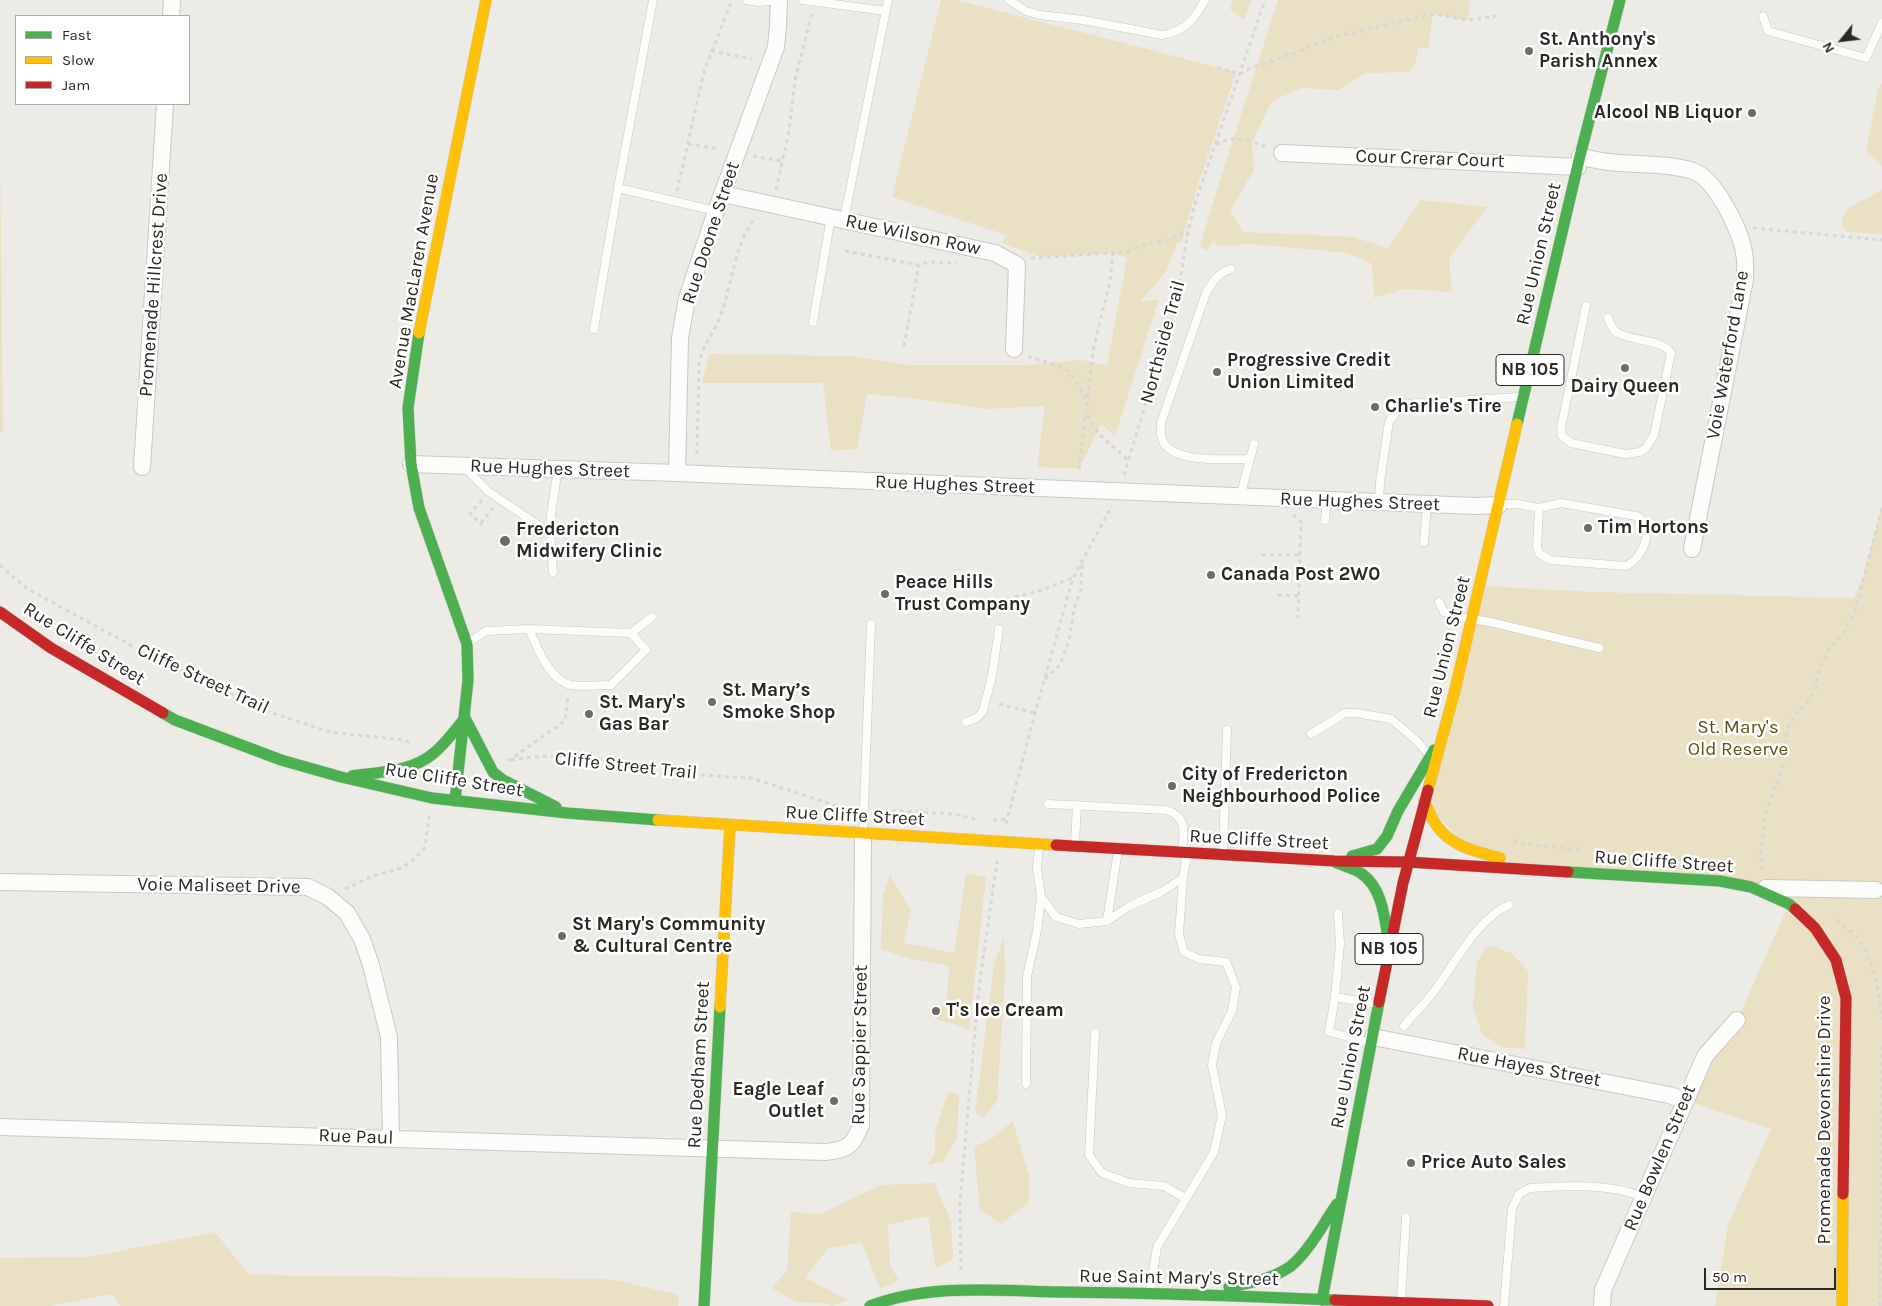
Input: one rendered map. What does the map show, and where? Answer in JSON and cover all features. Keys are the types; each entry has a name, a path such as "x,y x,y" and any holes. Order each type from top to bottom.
{"main road":[{"name":"Avenue MacLaren Avenue","path":"455,801 468,680 466,644 419,508 411,464 408,408 415,355 486,0"},
{"name":"Rue Union Street","path":"1322,1303 1340,1200 1408,862 1415,844 1424,800 1456,690 1579,161 1620,0"},
{"name":"Rue Cliffe Street","path":"0,612 51,648 175,720 281,760 341,777 432,798 567,813 730,826 1334,862 1408,862 1720,881 1751,887"},
{"path":"341,777 409,766 427,758 438,750 465,718 493,772 503,780 567,813"},
{"path":"1334,862 1377,849 1388,836 1398,811 1441,740"},
{"path":"1424,800 1438,828 1446,836 1468,849 1540,871"},
{"name":"Rue Dedham Street","path":"704,1306 730,826"},
{"path":"1334,862 1360,873 1373,886 1381,902 1390,946"},
{"name":"Promenade Devonshire Drive","path":"1751,887 1789,904 1815,928 1836,960 1846,998 1842,1306"},
{"path":"1190,1294 1252,1283 1275,1275 1292,1265 1340,1200"},
{"name":"Rue Saint Mary's Street","path":"870,1306 888,1299 922,1292 961,1290 1190,1294 1322,1303 1401,1302 1488,1306"}],"street":[{"path":"171,15 172,0"},
{"name":"Rue Doone Street","path":"677,473 680,338 687,298 716,211 776,47 779,0"},
{"name":"Promenade Hillcrest Drive","path":"142,467 166,105"},
{"name":"Cour Crerar Court","path":"1282,153 1579,161"},
{"name":"Voie Waterford Lane","path":"1579,161 1672,167 1695,172 1714,189 1737,226 1744,252 1745,280 1692,549"},
{"name":"Rue Wilson Row","path":"723,194 995,253 1017,265 1014,349"},
{"name":"Rue Hughes Street","path":"411,464 677,473 1327,501 1475,506 1500,504"},
{"name":"Rue Sappier Street","path":"712,1147 825,1152 842,1150 855,1140 861,1125 862,834"},
{"name":"Voie Maliseet Drive","path":"0,882 308,887 328,897 347,913 362,938 374,974 389,1037 392,1138"},
{"path":"1751,887 1876,890"},
{"name":"Rue Bowlen Street","path":"1602,1306 1603,1290 1684,1100 1705,1056 1737,1020"},
{"name":"Rue Hayes Street","path":"1372,1040 1684,1100"},
{"name":"Rue Paul","path":"0,1126 712,1147"}],"lane":[{"path":"594,329 653,0"},
{"path":"747,0 759,2 783,0"},
{"path":"803,0 886,11"},
{"path":"813,322 888,0"},
{"path":"1009,0 1026,11 1162,35 1173,34 1192,22 1205,0"},
{"path":"1763,16 1768,31 1866,58 1882,23"},
{"path":"618,188 716,211"},
{"path":"1231,269 1222,272 1213,280 1206,293 1161,423 1161,438 1170,451 1186,457 1250,459"},
{"path":"1586,306 1561,428 1562,436 1571,443 1632,454 1646,448 1654,435 1671,353 1665,347 1622,335 1614,330 1608,318"},
{"path":"1391,405 1524,396"},
{"path":"1379,502 1389,422 1396,412 1408,405"},
{"path":"1240,497 1254,444"},
{"path":"461,465 489,492 550,533"},
{"path":"553,572 550,514 558,469"},
{"path":"1325,520 1327,501"},
{"path":"1500,504 1517,504 1540,508 1560,503 1642,518 1647,529 1640,557 1625,566 1545,558 1540,554 1536,542 1540,508"},
{"path":"1424,542 1427,504"},
{"path":"1439,602 1444,612 1454,616 1599,648"},
{"path":"466,644 486,631 529,629 631,633 652,618"},
{"path":"862,834 870,624"},
{"path":"529,629 548,667 561,680 570,685 611,685 646,650 631,633"},
{"path":"966,722 978,717 983,711 992,676 999,629"},
{"path":"1311,734 1344,713 1391,718 1417,741 1430,757"},
{"path":"1223,855 1227,730"},
{"path":"1048,804 1166,810 1180,817 1183,824 1185,853 1179,934 1184,952 1199,959 1226,962 1236,987 1232,1011 1216,1043 1212,1065 1222,1115 1214,1152 1157,1247 1150,1294"},
{"path":"1074,846 1077,805"},
{"path":"1026,1084 1027,978 1038,931 1041,897 1037,868 1039,844"},
{"path":"1107,921 1118,849"},
{"path":"1041,897 1056,917 1079,924 1107,921 1130,906 1161,892 1183,878"},
{"path":"1404,1026 1432,994 1482,923 1499,909 1509,905"},
{"path":"1338,913 1340,944 1335,997 1329,1032 1372,1040"},
{"path":"1335,997 1379,1005"},
{"path":"1095,1033 1089,1154 1102,1173 1129,1183 1164,1186 1185,1198"},
{"path":"1504,1306 1512,1209 1519,1194 1530,1188 1611,1187 1644,1197"},
{"path":"1401,1302 1406,1217"}],"path":[{"path":"675,202 704,72 732,0"},
{"name":"Northside Trail","path":"1122,482 1177,300 1188,231 1196,200 1265,0"},
{"path":"697,454 701,351 720,318 745,233 749,225 775,195 789,131 795,80 813,11 818,2"},
{"path":"1216,66 1240,74 1251,68 1301,52 1306,47 1335,37 1432,14 1467,20 1496,16"},
{"path":"711,51 752,59"},
{"path":"1215,146 1226,139 1233,138 1252,142 1282,153"},
{"path":"688,144 719,149"},
{"path":"738,153 782,161"},
{"path":"1737,226 1882,240"},
{"path":"1079,469 1093,352 1110,281 1113,253"},
{"path":"904,346 919,265"},
{"path":"1014,349 1035,360 1060,366 1074,377 1088,404"},
{"path":"1086,414 1099,434 1128,460"},
{"path":"486,517 482,524 470,514 489,492"},
{"path":"1274,498 1301,522 1298,618"},
{"path":"1005,827 1034,714 1073,578 1113,504"},
{"path":"1766,877 1762,870 1765,814 1782,769 1788,728 1816,689 1821,666 1831,646 1844,632 1855,612 1882,507"},
{"path":"1262,555 1300,555"},
{"path":"1044,679 1060,665 1069,640 1080,589 1083,558"},
{"name":"Cliffe Street Trail","path":"0,565 26,588 158,660 275,714 330,732 403,740 415,745"},
{"path":"1007,599 1042,590 1073,578"},
{"path":"1278,595 1299,596"},
{"name":"Cliffe Street Trail","path":"570,685 564,721 509,760 532,757 584,757 602,760 634,770 751,778 837,806 953,814 980,820"},
{"path":"1000,704 1034,714"},
{"path":"990,820 1008,819"},
{"path":"328,897 373,876 401,868 415,859 425,846 428,821"},
{"path":"961,1290 960,1202 977,1006 998,856"},
{"path":"1880,1306 1882,1044"}],"green space":[{"path":"941,0 956,0 1236,72 1198,185 1181,243 1177,243 1166,272 1140,302 1159,299 1115,436 1101,424 1079,469 1037,467 1045,406 986,409 912,398 867,394 857,449 831,451 823,383 702,383 709,354 852,356 910,365 1026,365 1081,360 1107,365 1127,258 1113,253 1040,257 1002,243 1006,235 892,197"},
{"path":"1233,0 1251,0 1244,20 1230,9"},
{"path":"1278,0 1471,0 1467,20 1433,14 1428,48 1418,48 1416,62 1409,72 1364,73 1339,90 1302,88 1272,101 1252,142 1254,170 1230,211 1243,232 1353,237 1388,248 1421,200 1487,207 1449,258 1452,292 1404,289 1374,298 1372,264 1348,253 1252,244 1216,246 1214,240 1207,251 1200,246"},
{"path":"1882,83 1882,166 1866,151 1878,89"},
{"path":"0,149 3,433 0,433"},
{"path":"1882,189 1882,234 1848,232 1842,226 1846,211 1856,203 1876,194"},
{"name":"St. Mary's Old Reserve","path":"1882,506 1882,1306 1715,1306 1728,1225 1771,1129 1685,1100 1737,1020 1789,904 1751,887 1540,871 1469,849 1424,801 1481,586 1594,592 1854,598 1864,574"},
{"path":"966,874 986,877 969,1029 936,1019 947,997 949,966 911,959 881,949 883,894 890,875 911,911 904,943 954,953"},
{"path":"1004,937 1005,976 997,1101 983,1118 975,1112 994,964"},
{"path":"1492,946 1513,954 1528,971 1525,1049 1502,1047 1482,1034 1473,1007 1477,962 1486,948"},
{"path":"948,1092 959,1094 957,1139 943,1162 928,1164 935,1153 935,1132"},
{"path":"1013,1121 1029,1176 1029,1202 1001,1224 980,1210 974,1147 994,1137"},
{"path":"934,1183 951,1221 953,1259 936,1269 928,1216 888,1225 890,1266 899,1280 880,1289 862,1243 828,1248 805,1278 849,1300 832,1306 821,1303 796,1302 772,1288 787,1270 791,1212 820,1214 881,1185"},
{"path":"215,1232 249,1275 609,1279 679,1295 678,1306 120,1306 113,1294 48,1306 0,1306 0,1258 89,1257"}],"traffic: fast":[{"path":"1517,424 1580,156 1620,0"},
{"path":"419,333 408,408 411,464 419,508 467,644 468,680 455,801"},
{"path":"163,713 175,720 281,760 341,777 432,798 567,813 658,820"},
{"path":"352,776 406,768 416,764 434,753 465,718 493,772 503,780 556,807"},
{"path":"1352,856 1377,849 1387,836 1398,811 1434,750"},
{"path":"1337,863 1359,872 1373,886 1382,904 1389,945"},
{"path":"1568,872 1720,881 1751,887 1789,904 1795,909"},
{"path":"1322,1300 1379,1002"},
{"path":"704,1306 720,1007"},
{"path":"1229,1287 1269,1277 1291,1266 1310,1245 1337,1204"},
{"path":"870,1306 916,1294 964,1290 1335,1300"}],"traffic: slow":[{"path":"419,333 486,0"},
{"path":"1428,790 1455,690 1517,424"},
{"path":"1424,801 1435,823 1450,839 1465,848 1500,858"},
{"path":"658,820 1056,845"},
{"path":"720,1007 730,826"},
{"path":"1842,1306 1843,1194"}],"traffic: jam":[{"path":"0,612 51,648 163,713"},
{"path":"1379,1002 1403,883 1428,790"},
{"path":"1056,845 1334,861 1408,862"},
{"path":"1408,862 1568,872"},
{"path":"1795,909 1815,928 1836,960 1846,998 1843,1194"},
{"path":"1335,1300 1488,1306"}],"place":[{"name":"St. Anthony's Parish Annex","path":"1529,51"},
{"name":"Alcool NB Liquor","path":"1752,113"},
{"name":"Dairy Queen","path":"1625,368"},
{"name":"Progressive Credit Union Limited","path":"1217,372"},
{"name":"Charlie's Tire","path":"1375,407"},
{"name":"Tim Hortons","path":"1588,528"},
{"name":"Fredericton Midwifery Clinic","path":"505,541"},
{"name":"Canada Post 2W0","path":"1211,575"},
{"name":"Peace Hills Trust Company","path":"885,594"},
{"name":"St. Mary’s Smoke Shop","path":"712,702"},
{"name":"St. Mary's Gas Bar","path":"589,714"},
{"name":"City of Fredericton Neighbourhood Police","path":"1172,786"},
{"name":"St Mary's Community & Cultural Centre","path":"562,936"},
{"name":"T's Ice Cream","path":"936,1011"},
{"name":"Eagle Leaf Outlet","path":"834,1101"},
{"name":"Price Auto Sales","path":"1411,1163"}]}
